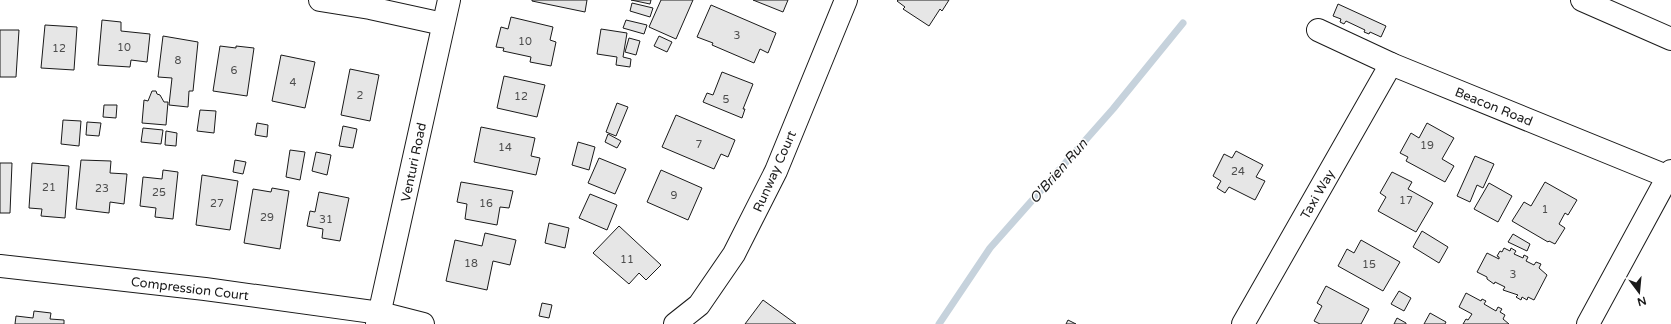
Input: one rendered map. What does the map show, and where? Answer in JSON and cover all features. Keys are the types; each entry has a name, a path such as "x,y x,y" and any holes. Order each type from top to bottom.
{"street":[{"path":"320,0 370,8 443,24"},
{"name":"Venturi Road","path":"378,318 449,0"},
{"name":"Runway Court","path":"675,324 699,305 734,254 776,171 846,0"},
{"path":"1582,0 1671,39"},
{"name":"Beacon Road","path":"1318,30 1391,64 1670,175"},
{"name":"Taxi Way","path":"1243,324 1391,64"},
{"path":"1588,324 1670,175"},
{"name":"Compression Court","path":"0,266 205,289 378,318"},
{"path":"378,318 423,324"}],"building":[{"path":"532,0 587,0 585,12"},
{"path":"631,0 651,0 650,4"},
{"path":"661,0 693,0 676,39 649,27"},
{"path":"753,0 788,0 783,12"},
{"path":"949,0 942,11 940,9 929,26 903,9 905,7 897,1"},
{"path":"632,3 653,8 650,17 630,11"},
{"path":"1338,4 1386,26 1381,37 1370,32 1369,34 1364,32 1365,30 1346,21 1344,24 1340,22 1341,19 1333,16"},
{"path":"711,5 776,33 768,53 760,49 754,63 697,37"},
{"path":"511,17 553,27 550,40 556,42 551,66 530,62 531,57 503,51 504,48 496,47 501,27 508,29"},
{"path":"102,20 121,22 121,31 150,34 147,62 131,60 130,67 98,65"},
{"path":"626,20 647,25 644,34 623,28"},
{"path":"45,25 77,27 74,70 41,68"},
{"path":"601,29 627,33 623,57 631,59 630,67 616,65 617,57 597,54"},
{"path":"0,30 19,30 16,77 0,77"},
{"path":"163,36 198,42 193,91 189,91 188,107 169,105 172,78 158,77"},
{"path":"659,36 672,42 667,52 654,46"},
{"path":"629,38 640,41 636,55 625,52"},
{"path":"220,46 254,48 247,96 213,91"},
{"path":"281,55 315,62 305,108 272,101"},
{"path":"350,69 379,75 370,121 341,115"},
{"path":"722,72 753,84 743,109 745,109 742,118 703,102 707,93 713,95"},
{"path":"504,76 545,85 537,117 497,108"},
{"path":"152,91 156,91 164,102 168,102 166,125 142,123 144,100 148,101"},
{"path":"617,103 628,107 616,136 606,132"},
{"path":"104,105 117,105 116,118 103,117"},
{"path":"200,110 216,111 214,133 197,131"},
{"path":"676,115 735,140 728,157 721,154 714,169 662,147"},
{"path":"63,120 81,121 79,146 61,144"},
{"path":"87,122 101,123 99,136 86,135"},
{"path":"257,123 268,125 267,137 255,135"},
{"path":"1427,123 1454,138 1442,159 1454,166 1445,182 1406,161 1408,157 1400,153 1411,133 1419,138"},
{"path":"343,126 357,129 353,148 339,146"},
{"path":"481,127 535,138 531,156 540,158 536,175 474,162"},
{"path":"143,128 163,130 161,144 141,142"},
{"path":"166,131 177,133 176,146 165,145"},
{"path":"608,134 621,141 617,148 605,142"},
{"path":"578,142 595,147 589,170 572,165"},
{"path":"290,150 305,152 300,180 286,177"},
{"path":"1236,151 1263,165 1256,177 1265,181 1255,200 1229,187 1225,193 1217,188 1221,181 1213,176 1224,154 1232,158"},
{"path":"316,152 331,155 327,175 312,171"},
{"path":"1475,156 1494,164 1483,188 1477,185 1470,202 1457,196"},
{"path":"599,158 626,169 615,194 588,183"},
{"path":"81,160 111,161 110,173 127,174 124,204 110,202 109,213 76,209"},
{"path":"235,160 246,162 243,174 233,172"},
{"path":"0,163 12,163 10,213 0,213"},
{"path":"32,163 69,166 65,218 41,216 42,209 29,208"},
{"path":"163,170 178,172 173,219 155,217 156,208 140,206 143,177 162,179"},
{"path":"661,170 702,188 688,220 647,202"},
{"path":"1392,172 1412,182 1408,189 1433,203 1416,232 1378,211 1386,197 1380,193"},
{"path":"202,175 238,181 230,230 196,225"},
{"path":"461,182 513,191 509,208 500,207 497,225 465,219 467,204 457,202"},
{"path":"1545,182 1577,200 1568,215 1565,213 1559,224 1565,228 1555,244 1549,241 1548,242 1512,221 1524,202 1531,206"},
{"path":"1489,183 1512,196 1498,222 1474,209"},
{"path":"272,188 289,191 280,249 244,243 253,189 271,192"},
{"path":"319,192 349,198 340,241 322,238 323,229 307,226 310,211 315,212"},
{"path":"590,194 617,205 607,230 579,218"},
{"path":"549,223 569,228 565,248 545,243"},
{"path":"619,226 661,265 646,280 639,273 629,284 593,253"},
{"path":"1422,231 1448,247 1439,263 1413,247"},
{"path":"485,233 516,240 510,265 493,261 487,290 446,281 455,240 482,246"},
{"path":"1513,234 1530,244 1527,251 1508,242"},
{"path":"1361,240 1400,262 1383,291 1338,266 1347,249 1354,253"},
{"path":"1504,248 1510,251 1511,248 1516,251 1514,254 1523,258 1524,255 1528,257 1526,261 1534,265 1536,262 1541,264 1539,268 1547,275 1534,300 1528,297 1527,300 1522,297 1521,300 1516,297 1518,295 1503,290 1505,287 1495,282 1494,284 1487,279 1487,277 1477,272 1487,253 1499,259 1497,256"},
{"path":"1326,286 1369,309 1361,324 1320,324 1314,321 1322,306 1317,303"},
{"path":"1399,291 1411,298 1404,311 1391,304"},
{"path":"1466,293 1481,301 1482,299 1486,301 1484,304 1496,311 1498,307 1502,309 1500,312 1505,315 1503,319 1509,324 1463,324 1472,314 1459,307"},
{"path":"763,300 796,324 745,324"},
{"path":"542,303 552,305 549,318 539,316"},
{"path":"34,311 51,313 50,319 64,320 64,324 15,324 16,316 33,318"},
{"path":"1430,313 1446,322 1445,324 1424,324"},
{"path":"1397,318 1406,323 1406,324 1394,324"},
{"path":"1068,320 1076,324 1066,324"}],"waterway":[{"name":"O'Brien Run","path":"939,324 990,248 1113,109 1183,23"}]}
